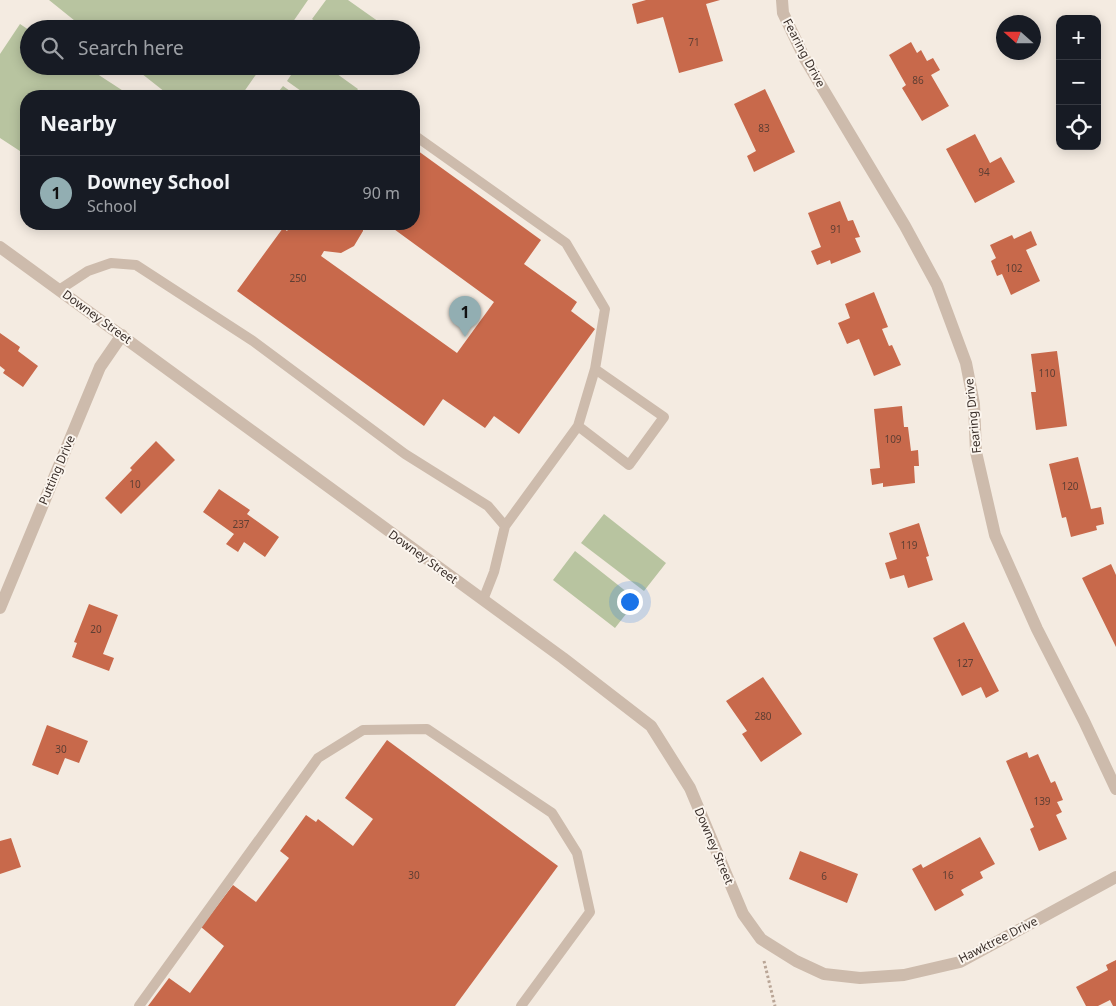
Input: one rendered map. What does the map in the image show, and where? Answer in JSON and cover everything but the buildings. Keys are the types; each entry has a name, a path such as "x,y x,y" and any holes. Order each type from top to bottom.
{"street":[{"name":"Fearing Drive","path":"782,0 783,13 805,60 905,226 938,285 966,364 974,404 976,452 995,535 1037,630 1084,720 1116,789"},
{"name":"Downey Street","path":"0,247 563,658 651,726 690,788 743,914 761,939"},
{"name":"Putting Drive","path":"0,608 100,367 122,335"},
{"name":"Hawktree Drive","path":"761,939 796,961 824,974 860,978 904,975 960,962 1116,877"}],"lane":[{"path":"420,139 566,243 605,309 595,369 578,426 505,526 494,572 483,600"},
{"path":"59,290 88,271 111,262 136,265 253,341 405,454 488,506 505,526"},
{"path":"578,426 629,465 664,417 595,369"},
{"path":"139,1006 318,758 363,730 418,729 428,729 552,814 577,853 590,912 521,1006"}],"path":[{"path":"761,939 765,969 775,1006"}],"green space":[{"path":"49,0 308,0 294,20 74,20"},
{"path":"326,0 348,0 376,20 313,20 312,19"},
{"path":"20,24 20,75 99,75 122,90 20,90 20,151 0,138 0,54"},
{"path":"143,75 256,75 245,90 162,90"},
{"path":"291,75 339,75 358,89 300,90 287,81"},
{"path":"283,86 289,90 280,90"},
{"path":"604,514 666,563 644,591 581,543"},
{"path":"575,551 637,600 615,628 553,580"}],"place":[{"name":"Downey School","path":"465,337"}]}
